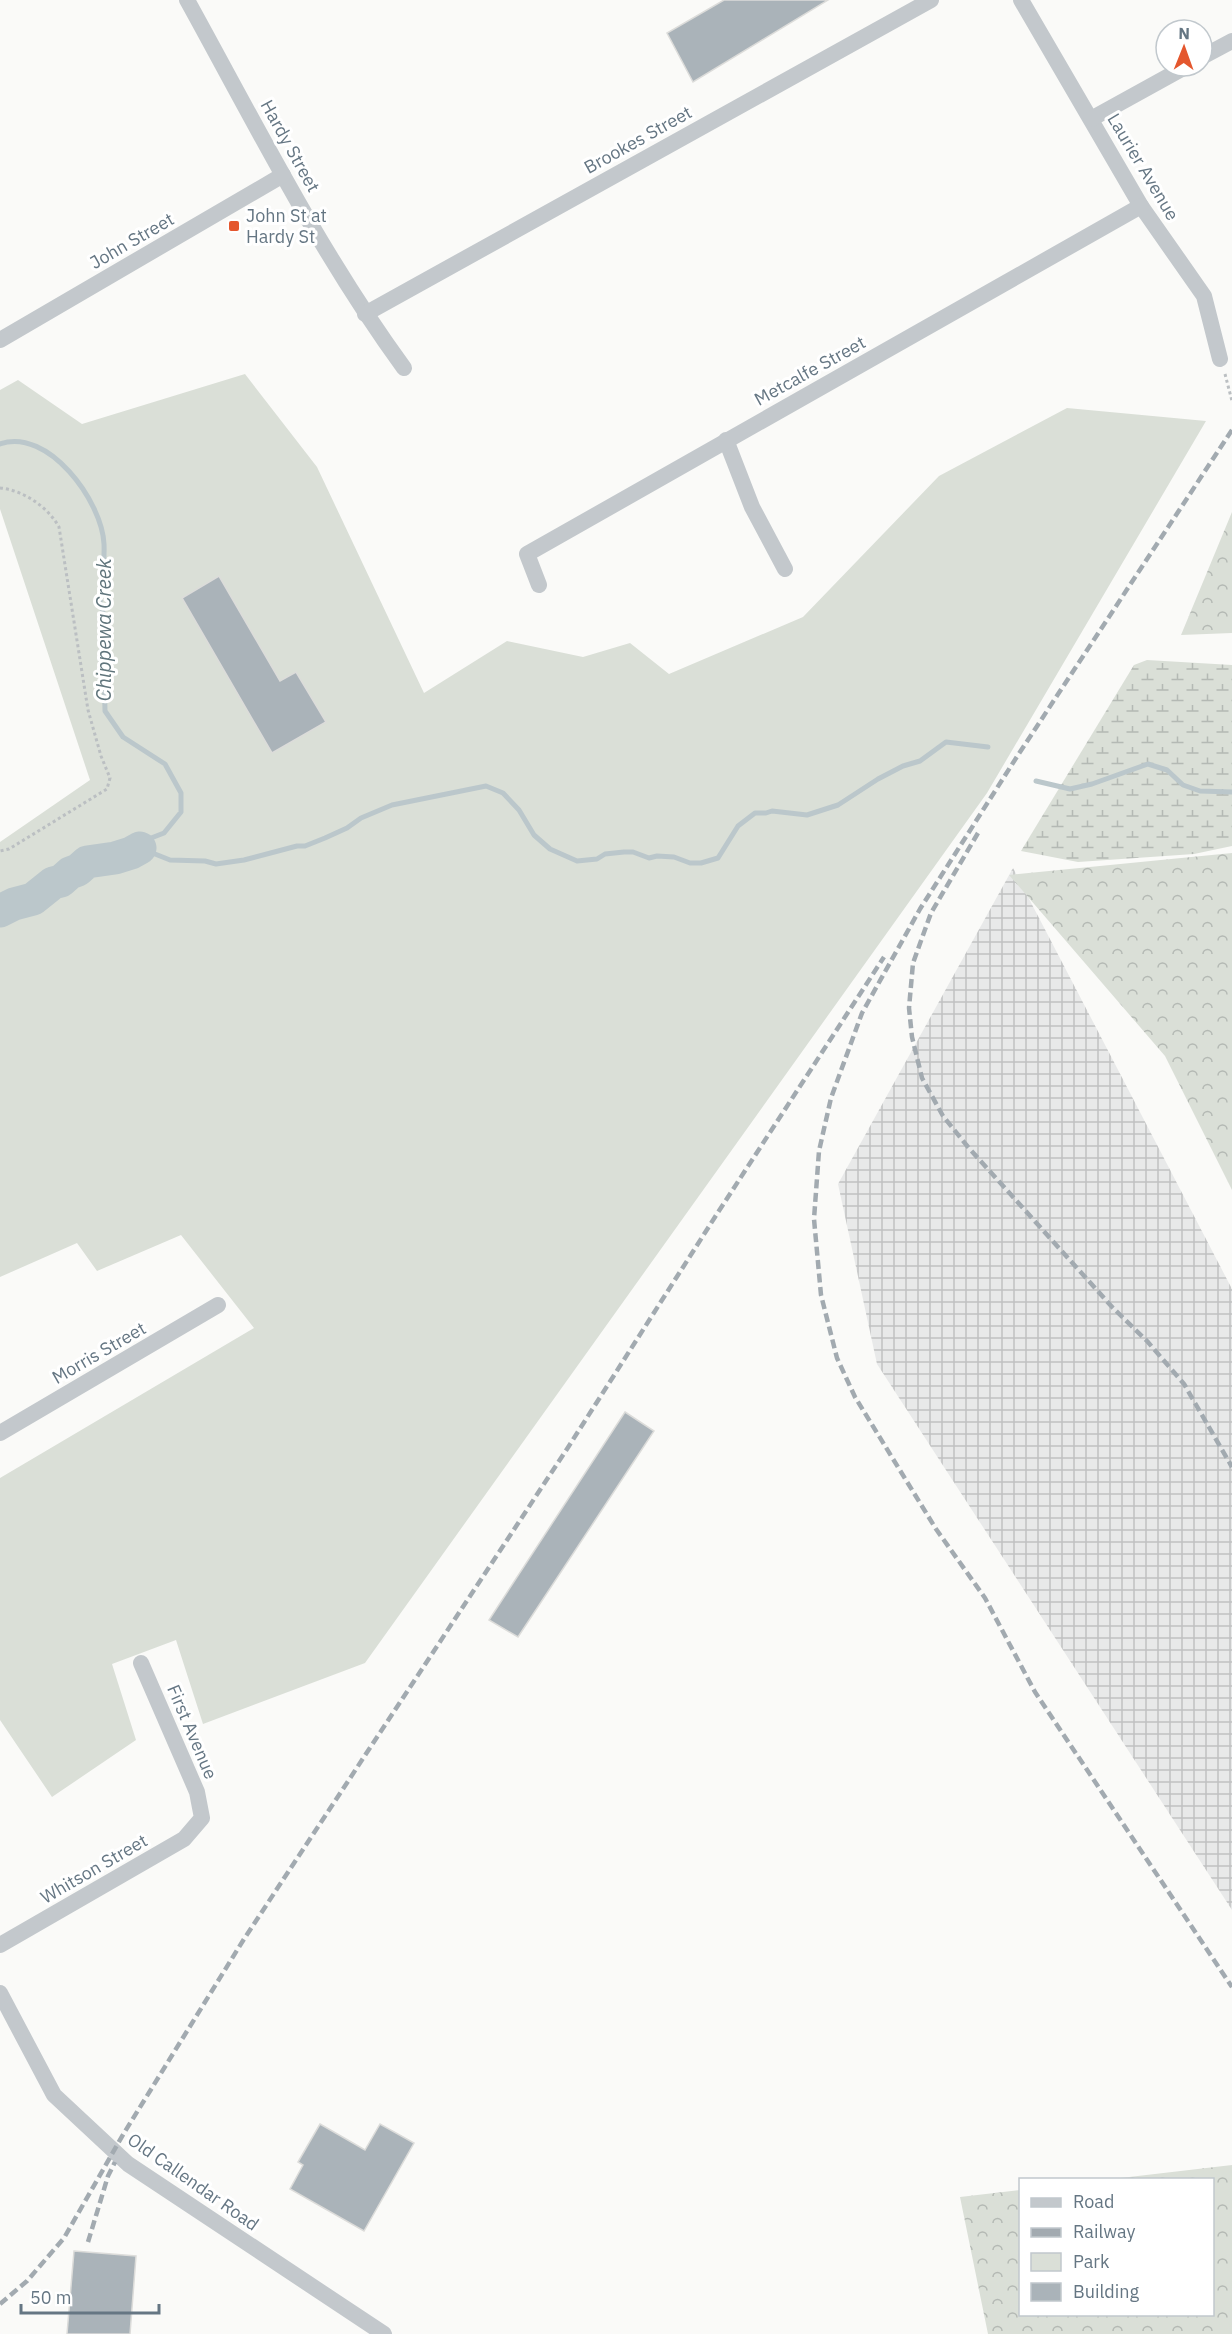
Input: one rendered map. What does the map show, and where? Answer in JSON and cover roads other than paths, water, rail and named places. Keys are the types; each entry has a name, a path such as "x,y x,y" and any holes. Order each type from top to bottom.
{"street":[{"name":"Hardy Street","path":"187,0 284,175 365,314 404,368"},
{"name":"Brookes Street","path":"365,314 931,0"},
{"name":"Laurier Avenue","path":"1021,0 1142,206 1204,296 1220,359"},
{"path":"1214,51 1232,41"},
{"path":"1091,119 1165,78"},
{"name":"John Street","path":"0,340 284,175"},
{"name":"Metcalfe Street","path":"539,585 527,554 1142,206"},
{"path":"726,440 752,507 785,569"},
{"name":"Morris Street","path":"0,1433 218,1305"},
{"name":"First Avenue","path":"141,1663 197,1792 202,1818"},
{"name":"Whitson Street","path":"0,1946 184,1839 202,1818"},
{"name":"Old Callendar Road","path":"0,1993 54,2095 133,2168 384,2334"}],"waterway":[{"path":"0,444 18,442 36,446 53,457 83,489 94,508 104,544 100,603 103,612 101,662 104,670 105,711 123,737 165,764 181,793 181,812 164,833 146,840 140,848 170,860 205,861 216,864 305,846 392,805 486,786 503,793 519,810 534,835 550,849 577,861 597,859 605,854 633,852 649,858 674,857 690,863 701,863 718,858 738,826 755,813 772,811 807,815 838,805 878,779 903,766 920,761 946,742 988,747"},
{"path":"1036,781 1070,789 1092,784 1148,764 1167,770 1183,785 1200,791 1232,792"},
{"name":"Chippewa Creek","path":"0,911 33,899 53,883 61,881 87,862 115,858 140,848"}],"railway":[{"path":"1232,430 1018,755 920,909 862,1013 831,1098 819,1151 814,1219 821,1295 837,1358 855,1397 936,1529 985,1598 1035,1692 1232,1987"},
{"path":"978,833 931,913 913,963 909,1008 912,1037 922,1078 943,1116 968,1147 1184,1384 1232,1467"},
{"path":"0,2304 27,2281 64,2238 124,2133 244,1939 567,1449 884,957"},
{"path":"88,2242 108,2176 115,2162"}],"place":[{"name":"John St at Hardy St","path":"234,226"}]}
